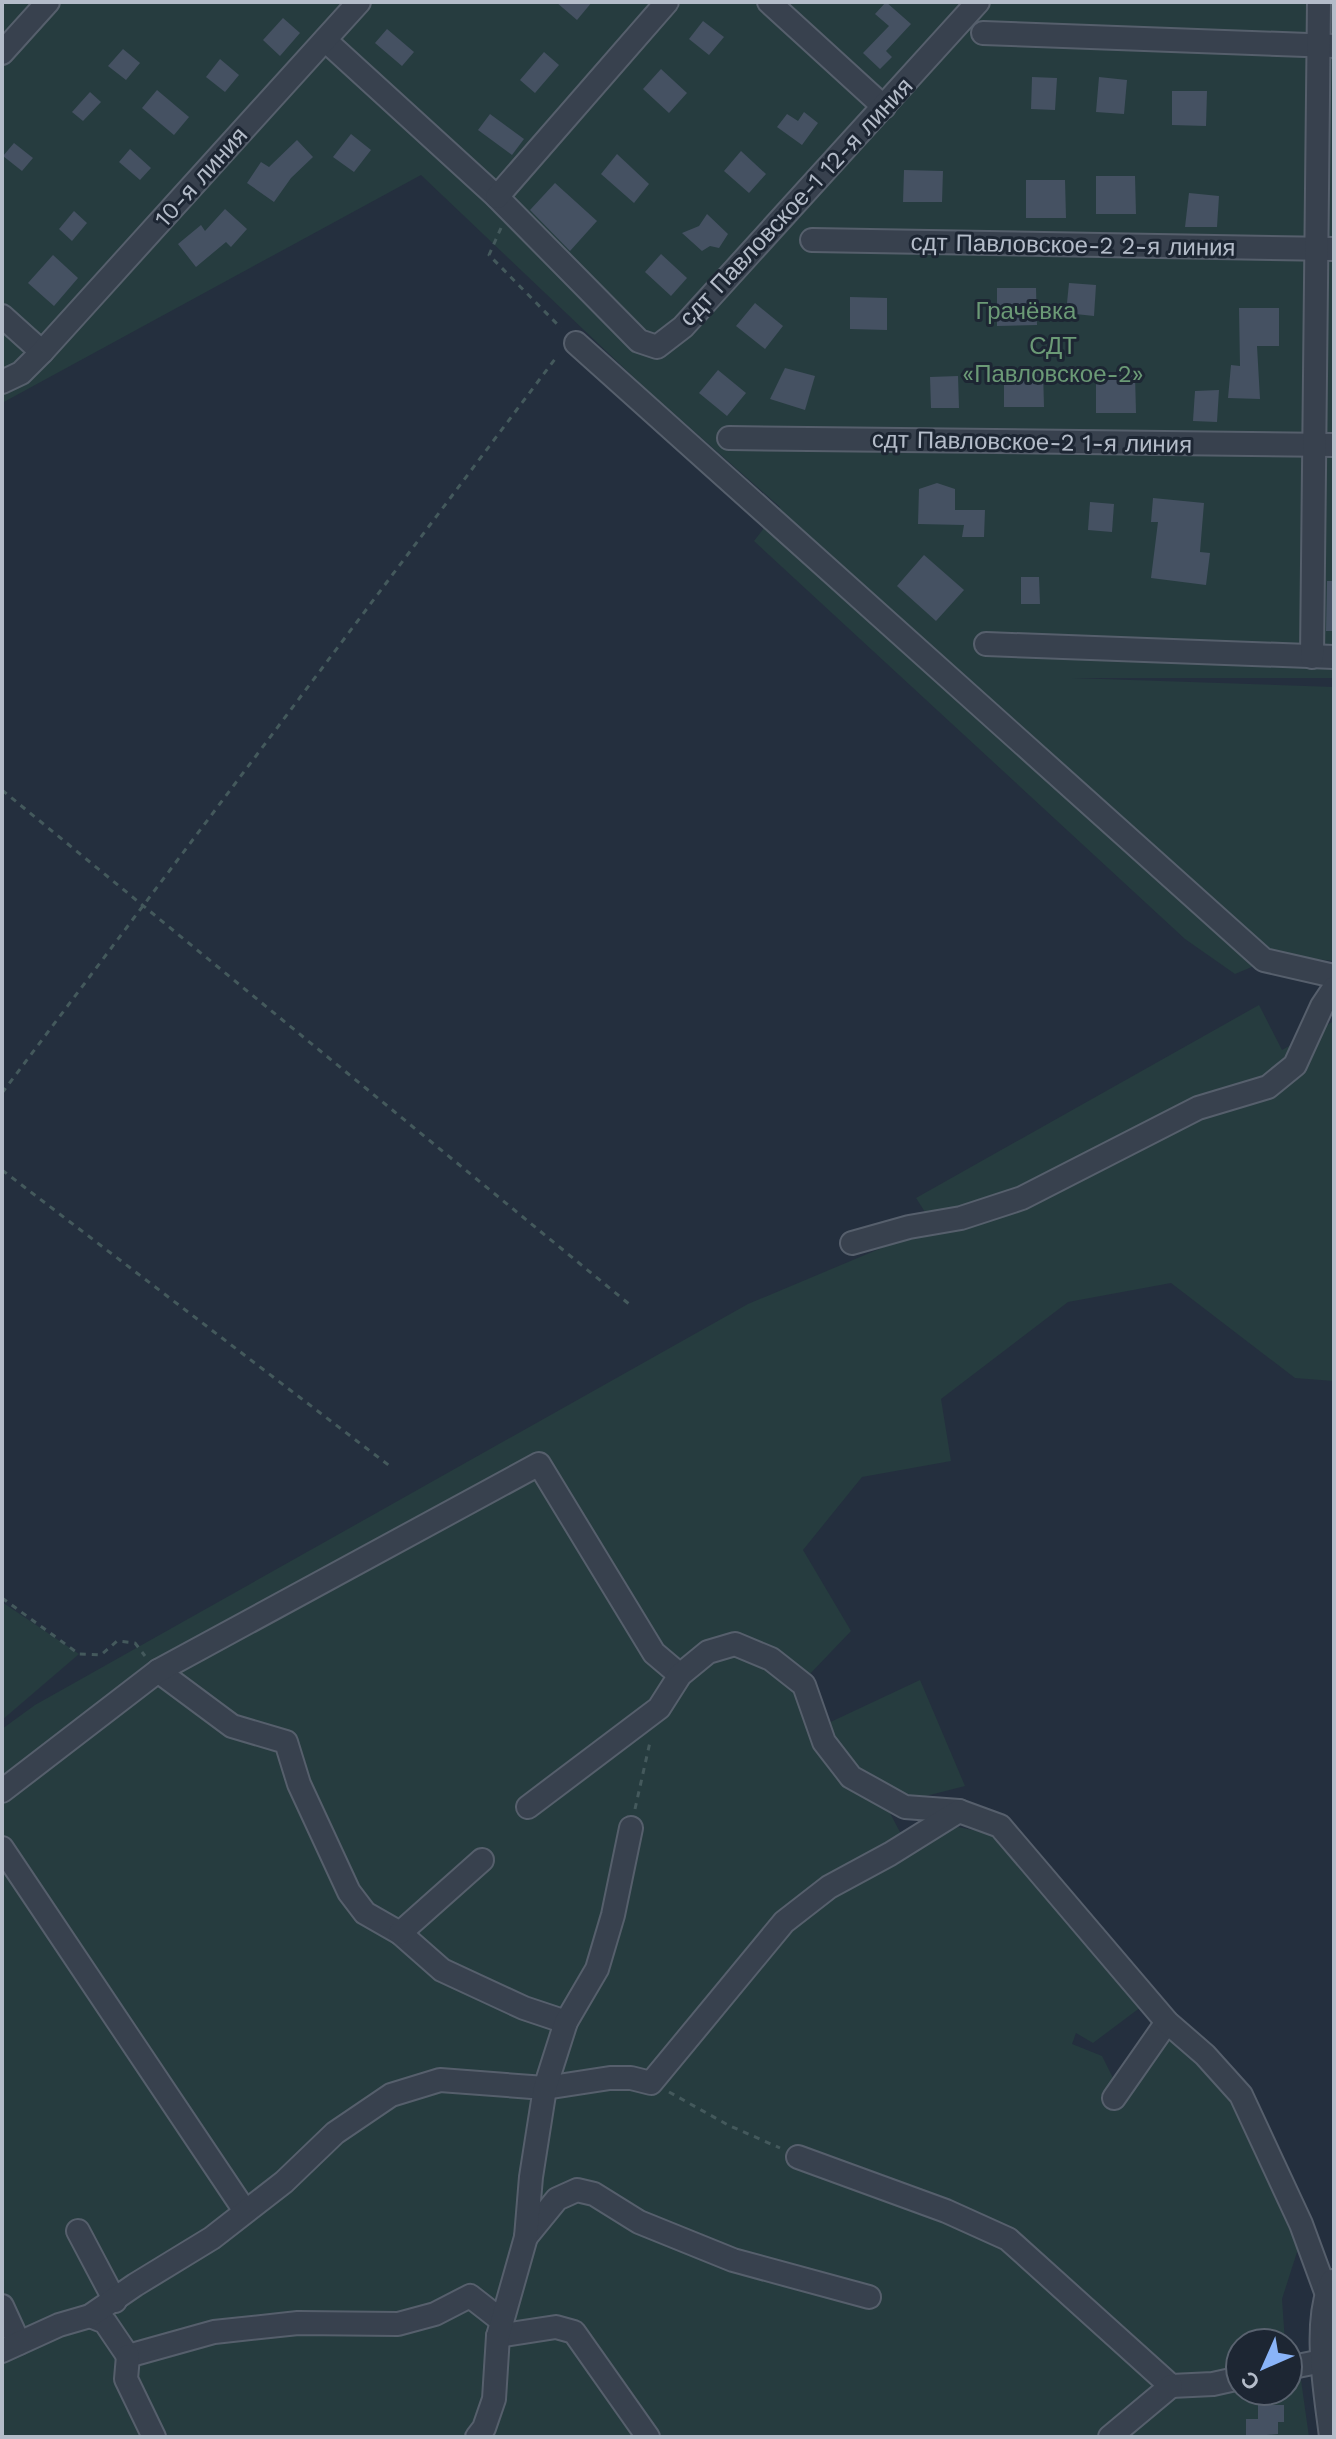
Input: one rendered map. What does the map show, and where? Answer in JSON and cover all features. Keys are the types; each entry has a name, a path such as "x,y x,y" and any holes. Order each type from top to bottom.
{"street":[{"path":"2,53 48,2"},
{"name":"10-я линия","path":"2,382 21,373 42,352 359,2"},
{"path":"503,203 667,2"},
{"path":"769,2 884,107"},
{"name":"сдт Павловское-1 12-я линия","path":"325,40 503,203 639,341 657,347 683,327 978,2"},
{"path":"986,644 1323,657 1326,46 1319,2"},
{"path":"983,33 1326,46"},
{"name":"сдт Павловское-2 2-я линия","path":"812,240 1326,249"},
{"path":"2,316 42,352"},
{"path":"576,343 1264,960 1334,976"},
{"name":"сдт Павловское-2 1-я линия","path":"729,438 1325,445"},
{"path":"852,1243 909,1227 961,1218 1022,1198 1198,1108 1268,1087 1295,1065 1322,1006 1334,988"},
{"path":"2,1791 158,1671 539,1464 654,1653 680,1675"},
{"path":"528,1807 659,1708 680,1675 708,1652 735,1644 771,1659 804,1685 824,1742 851,1777 905,1807 959,1811 1000,1826 1167,2022 1205,2055 1241,2095 1330,2284 1326,2345 1331,2437"},
{"path":"158,1671 232,1726 286,1742 299,1784 349,1892 365,1913 400,1933 442,1970 524,2008 566,2022"},
{"path":"2,2306 11,2347 59,2325 90,2316 212,2238 284,2182 335,2133 391,2095 440,2080 545,2088 610,2078 631,2078 651,2083 784,1922 829,1887 959,1811"},
{"path":"477,2437 484,2428 494,2399 500,2328 526,2237 531,2177 545,2088 566,2022 597,1969 613,1915 631,1828"},
{"path":"2,1848 245,2211"},
{"path":"400,1933 482,1860"},
{"path":"1114,2098 1167,2022"},
{"path":"798,2157 946,2211 1008,2239 1171,2386"},
{"path":"526,2237 557,2199 577,2190 594,2194 639,2222 733,2260 869,2297"},
{"path":"78,2231 115,2301"},
{"path":"128,2356 214,2332 298,2323 398,2324 435,2314 470,2296 500,2328 556,2327 574,2332 648,2437"},
{"path":"90,2316 105,2322 128,2356 126,2379 154,2437"},
{"path":"1304,2358 1326,2345"},
{"path":"1110,2437 1171,2386 1224,2382"}],"path":[{"path":"2,1093 560,352 576,343 489,255 503,203"},
{"path":"2,790 629,1304"},
{"path":"2,1170 391,1467"},
{"path":"2,1598 79,1654 101,1655 117,1641 135,1643 158,1671"},
{"path":"631,1828 659,1708"},
{"path":"651,2083 728,2125 798,2157"}],"green space":[{"name":"Грачёвка","path":"2,2 1334,2 1334,678 1072,678 1334,687 1334,961 1280,955 1235,974 1185,939 754,541 780,507 646,389 421,175 2,403"},
{"path":"1259,1005 1282,1050 1334,1021 1334,1381 1295,1378 1171,1283 1068,1302 941,1399 951,1461 862,1477 803,1550 851,1631 807,1677 822,1726 920,1680 965,1786 918,1798 874,1783 909,1849 958,1827 992,1834 1141,2007 1093,2043 1076,2033 1072,2044 1102,2056 1114,2080 1116,2107 1169,2041 1193,2053 1235,2106 1298,2249 1282,2299 1284,2327 1224,2327 1224,2407 1304,2407 1304,2401 1309,2437 2,2437 2,1729 35,1705 748,1304 934,1226 916,1198"},
{"path":"2,1602 79,1654 2,1720"}],"building":[{"path":"556,2 592,2 577,20"},
{"path":"886,2 911,24 886,51 892,57 880,69 863,53 889,26 875,14"},
{"path":"283,18 300,33 280,56 263,40"},
{"path":"703,21 724,37 709,55 689,39"},
{"path":"387,29 414,52 402,66 375,43"},
{"path":"123,49 140,63 126,80 108,66"},
{"path":"544,52 559,65 535,93 520,80"},
{"path":"220,59 239,75 225,92 206,77"},
{"path":"661,69 687,93 669,113 643,89"},
{"path":"1032,77 1057,78 1055,110 1031,109"},
{"path":"1099,77 1127,80 1124,114 1096,112"},
{"path":"157,90 189,117 174,135 142,108"},
{"path":"1172,91 1207,91 1206,126 1172,125"},
{"path":"90,92 101,102 83,121 72,112"},
{"path":"804,112 818,123 802,145 777,127 787,114 798,121"},
{"path":"490,114 524,139 512,155 478,130"},
{"path":"351,134 371,150 354,172 333,157"},
{"path":"297,140 313,157 291,178 274,202 247,183 261,162 269,167"},
{"path":"14,143 33,158 22,171 3,156"},
{"path":"130,149 151,168 140,180 119,162"},
{"path":"741,151 766,174 749,193 724,171"},
{"path":"617,154 649,184 634,203 601,174"},
{"path":"904,170 943,171 942,202 903,202"},
{"path":"1096,176 1135,176 1136,214 1096,214"},
{"path":"1026,180 1065,180 1066,218 1026,218"},
{"path":"555,183 597,221 570,251 530,210"},
{"path":"1189,193 1219,196 1217,227 1185,227"},
{"path":"225,209 247,229 231,247 226,242 196,267 178,244 201,225 205,231"},
{"path":"74,211 87,223 72,241 59,229"},
{"path":"707,214 728,234 719,248 710,246 702,251 682,233 699,226"},
{"path":"661,254 687,278 671,296 645,272"},
{"path":"53,255 78,278 54,306 28,283"},
{"path":"1069,283 1096,285 1094,316 1066,313"},
{"path":"997,288 1036,288 1037,325 997,326"},
{"path":"850,297 887,298 887,330 850,329"},
{"path":"755,303 783,326 765,349 736,326"},
{"path":"1239,308 1279,308 1279,346 1257,346 1260,399 1228,398 1231,365 1240,366"},
{"path":"785,368 815,376 805,410 770,399"},
{"path":"718,370 746,393 727,416 699,393"},
{"path":"1004,370 1043,370 1044,407 1004,407"},
{"path":"1096,375 1135,375 1136,413 1096,413"},
{"path":"958,376 959,408 931,408 930,377"},
{"path":"1219,390 1217,422 1193,421 1195,391"},
{"path":"937,483 955,489 955,510 985,510 984,537 962,537 964,525 918,524 919,489"},
{"path":"1153,498 1204,503 1200,552 1210,553 1206,585 1151,578 1158,522 1151,522"},
{"path":"1090,502 1114,504 1112,532 1088,530"},
{"path":"924,555 964,590 936,621 897,586"},
{"path":"1021,577 1039,577 1040,604 1021,604"},
{"path":"1327,581 1334,581 1334,631 1326,631"},
{"path":"1258,2407 1284,2407 1284,2422 1278,2422 1278,2434 1246,2437 1246,2419 1258,2419"}],"park label":[{"name":"СДТ «Павловское-2»","path":"1053,360"}]}
